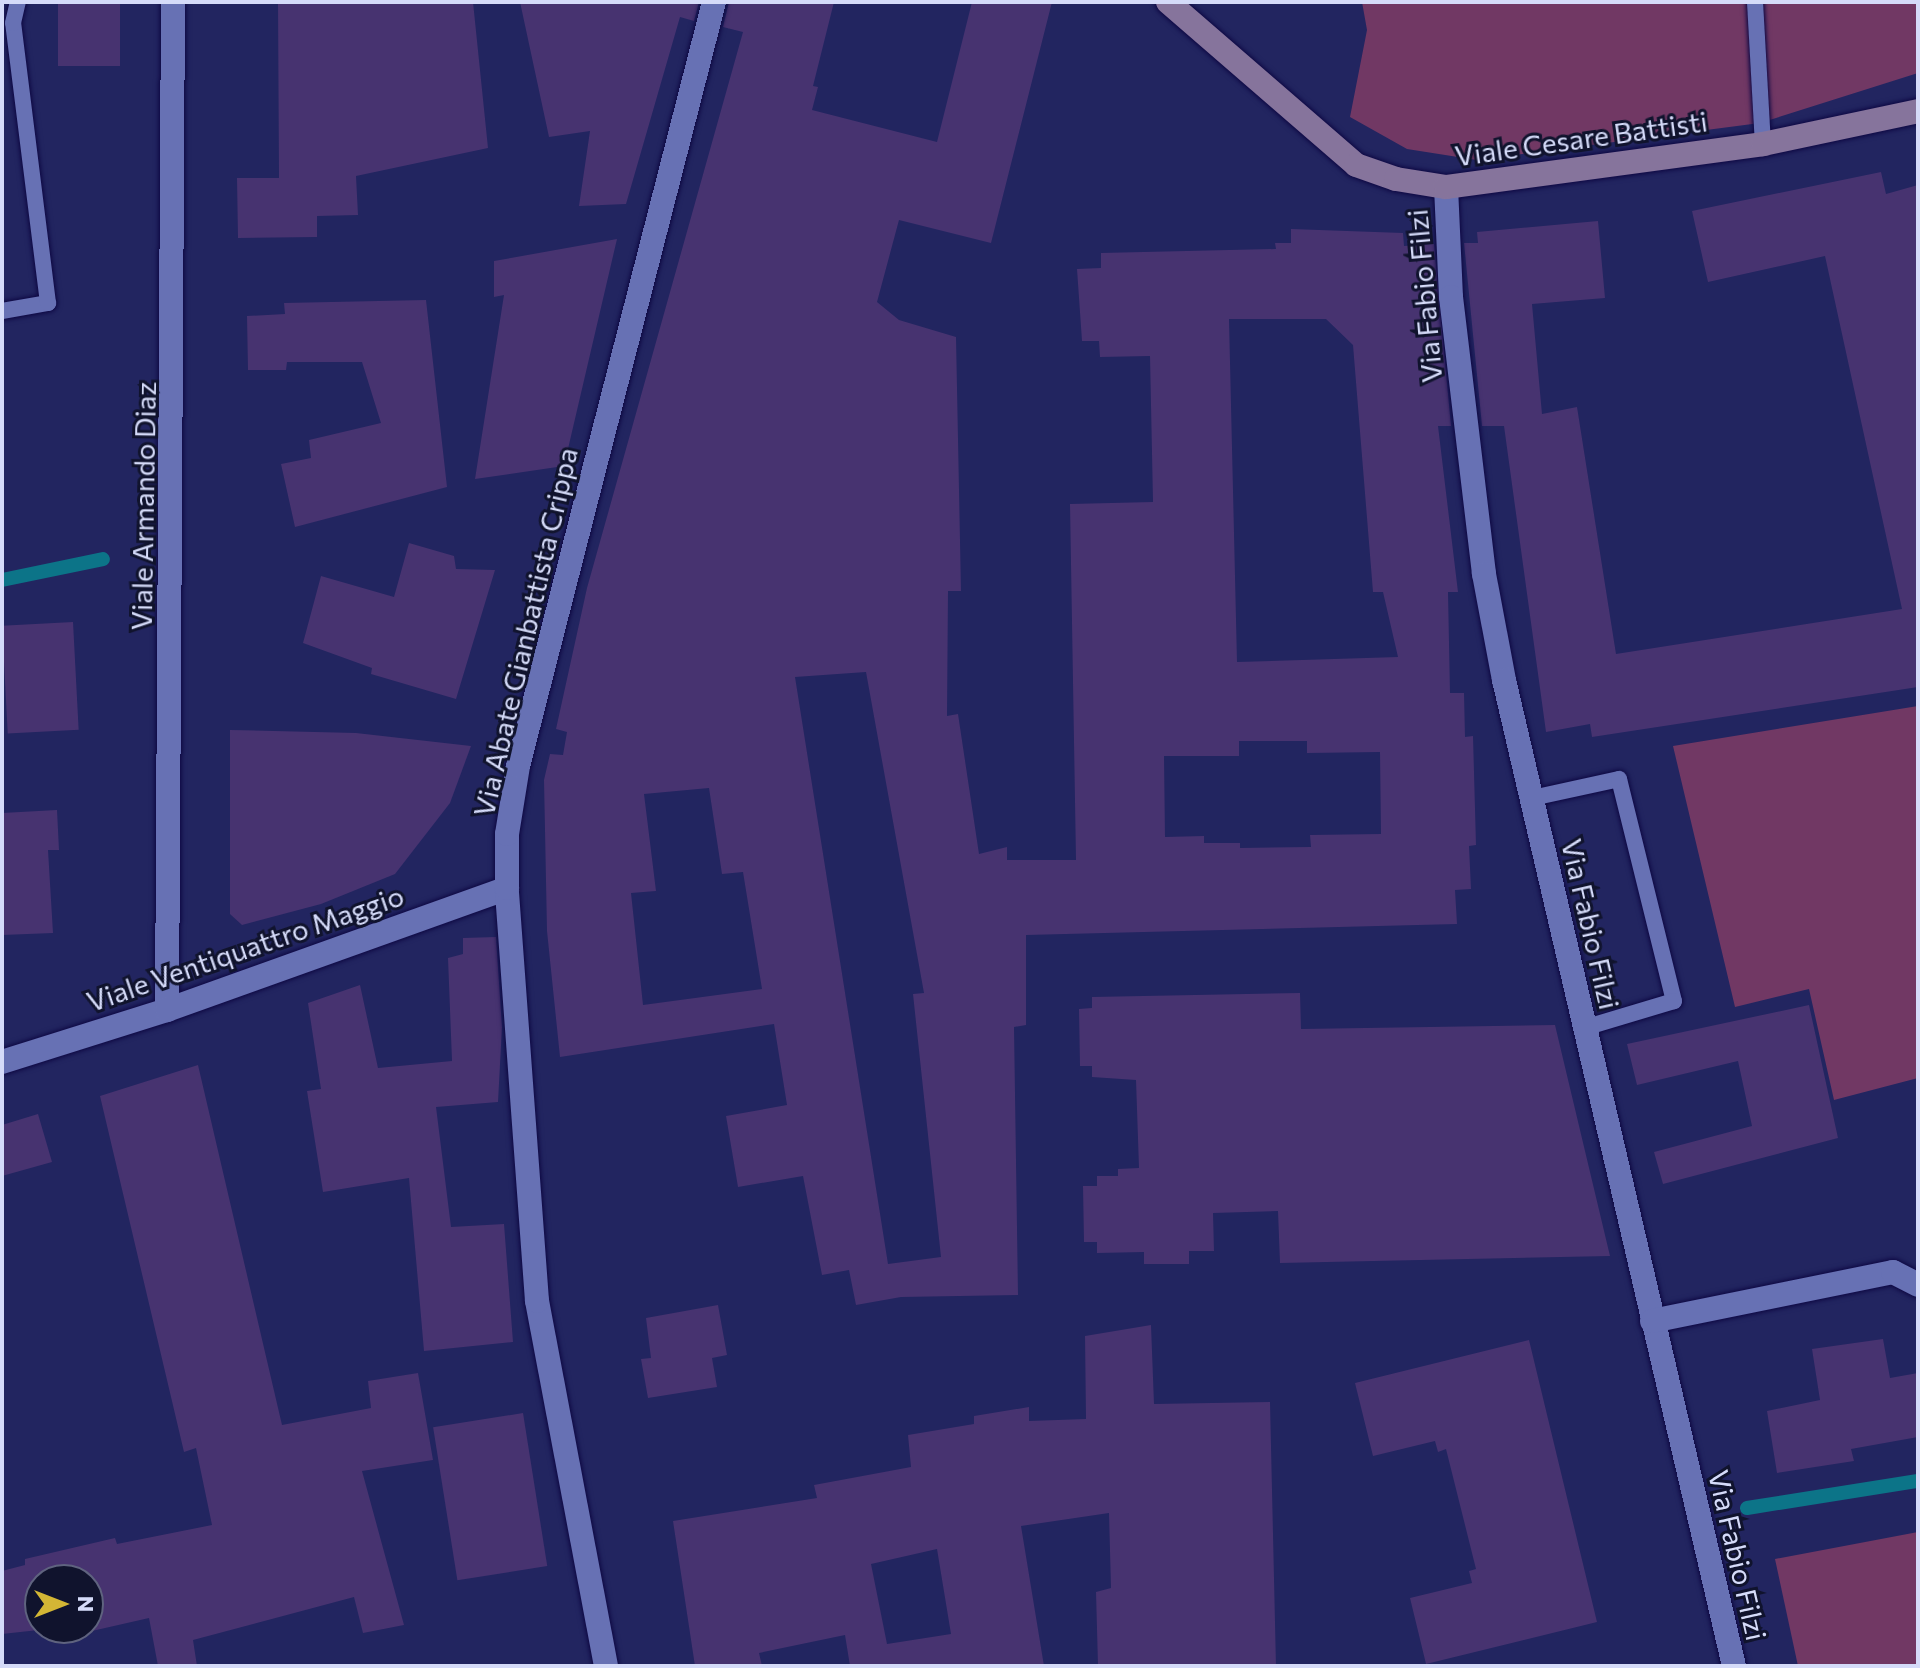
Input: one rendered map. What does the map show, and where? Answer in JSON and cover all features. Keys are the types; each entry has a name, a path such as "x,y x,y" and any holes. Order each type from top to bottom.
{"street":[{"name":"Viale Armando Diaz","path":"167,1010 173,2"},
{"name":"Via Abate Gianbattista Crippa","path":"606,1666 544,1354 507,888 507,834 518,766 714,2"},
{"name":"Viale Cesare Battisti","path":"1168,2 1356,165 1396,179 1446,187 1763,144 1918,111"},
{"name":"Via Fabio Filzi","path":"1446,187 1451,297 1484,574 1584,1028 1734,1666"},
{"name":"Viale Ventiquattro Maggio","path":"2,1062 167,1010 507,888"},
{"path":"1652,1321 1893,1272 1918,1285"}],"lane":[{"path":"2,311 48,303 9,44 18,2"},
{"path":"1755,2 1763,144"},
{"path":"1532,798 1619,779 1674,1001 1584,1028"}],"shaded area":[{"path":"1362,2 1918,2 1918,73 1760,123 1477,160 1407,149 1350,117 1367,30"},
{"path":"1918,706 1918,1078 1834,1100 1809,989 1735,1007 1673,746"},
{"path":"1918,1532 1918,1666 1798,1666 1775,1559"}],"building":[{"path":"58,2 120,2 120,66 58,66"},
{"path":"278,2 473,2 488,148 356,176 358,215 317,216 317,237 238,238 237,178 279,178"},
{"path":"520,2 699,2 694,21 680,17 626,204 579,206 590,131 549,137"},
{"path":"729,2 834,2 813,86 818,87 812,110 937,142 972,2 1052,2 991,243 899,220 877,302 899,320 956,337 961,591 948,591 947,716 958,714 979,854 1007,847 1007,860 1076,860 1070,504 1153,502 1150,356 1100,357 1099,341 1082,341 1077,269 1101,268 1101,253 1276,249 1275,243 1291,243 1291,229 1403,233 1404,246 1434,244 1451,426 1438,426 1458,592 1448,592 1450,693 1464,693 1465,737 1473,736 1476,845 1469,846 1471,889 1455,890 1457,924 1026,935 1026,1025 1014,1027 1018,1295 901,1297 856,1305 849,1270 822,1275 803,1176 738,1187 726,1116 787,1105 774,1024 560,1057 547,931 544,780 550,754 563,755 567,732 556,729 587,588 743,32 723,27","holes":["1229,319 1326,319 1353,345 1373,592 1383,592 1398,657 1237,662","866,672 924,993 913,994 941,1257 888,1264 795,677","1239,741 1307,741 1307,753 1380,752 1381,834 1310,835 1311,847 1240,848 1240,843 1204,843 1204,836 1165,837 1164,756 1239,756","709,788 722,874 743,872 762,989 643,1005 631,893 656,891 644,794"]},
{"path":"1881,172 1886,194 1918,185 1918,687 1592,737 1590,724 1546,732 1504,426 1482,426 1464,243 1478,243 1477,232 1598,221 1605,298 1532,304 1542,414 1577,407 1616,654 1902,609 1825,256 1708,282 1692,211"},
{"path":"617,239 564,466 475,479 504,295 494,297 494,261"},
{"path":"426,300 447,487 295,527 281,464 311,458 309,440 381,423 362,362 287,362 286,370 248,370 247,316 285,314 284,303"},
{"path":"409,543 454,556 456,569 495,570 456,699 371,674 372,668 303,643 321,576 394,597"},
{"path":"73,622 79,730 8,734 2,626"},
{"path":"230,730 356,733 471,746 450,803 395,874 321,904 242,925 230,914"},
{"path":"57,810 59,850 48,850 53,933 2,935 2,813"},
{"path":"496,937 502,1027 498,1102 436,1107 451,1227 504,1224 513,1342 424,1351 409,1178 323,1192 307,1091 321,1089 308,1003 360,985 378,1068 452,1061 448,958 463,954 463,938"},
{"path":"1300,993 1301,1029 1555,1025 1610,1256 1280,1263 1278,1211 1213,1213 1214,1251 1189,1251 1189,1264 1144,1264 1144,1252 1097,1253 1097,1242 1084,1242 1083,1186 1097,1186 1097,1176 1118,1176 1118,1169 1139,1168 1136,1080 1092,1077 1092,1066 1080,1066 1079,1009 1092,1008 1092,997"},
{"path":"1809,1005 1838,1138 1663,1184 1654,1152 1752,1126 1738,1061 1637,1085 1627,1044"},
{"path":"198,1065 282,1425 371,1408 368,1381 418,1373 433,1460 362,1471 404,1625 363,1633 354,1597 193,1640 197,1666 158,1666 149,1618 104,1628 104,1564 25,1564 25,1559 115,1538 117,1544 212,1525 196,1448 184,1452 100,1096"},
{"path":"38,1114 52,1162 2,1176 2,1125"},
{"path":"718,1305 727,1355 712,1358 717,1387 648,1398 641,1359 651,1358 646,1318"},
{"path":"1151,1325 1154,1404 1270,1402 1276,1666 1098,1666 1096,1592 1111,1588 1109,1513 1021,1526 1044,1666 850,1666 845,1635 759,1653 762,1666 695,1666 673,1521 817,1498 814,1485 911,1467 908,1435 974,1424 974,1416 1029,1407 1029,1421 1086,1419 1085,1336","holes":["937,1549 951,1634 887,1644 871,1564"]},
{"path":"1883,1339 1890,1378 1918,1373 1918,1437 1851,1449 1854,1461 1777,1473 1767,1411 1820,1400 1812,1349"},
{"path":"1529,1340 1597,1622 1426,1664 1410,1598 1472,1583 1469,1571 1476,1569 1446,1449 1438,1452 1435,1441 1373,1456 1355,1383"},
{"path":"523,1413 547,1566 457,1580 433,1427"},
{"path":"24,1565 24,1632 2,1634 2,1571"}],"waterway":[{"path":"2,580 103,559"},
{"path":"1747,1508 1918,1481"}]}
